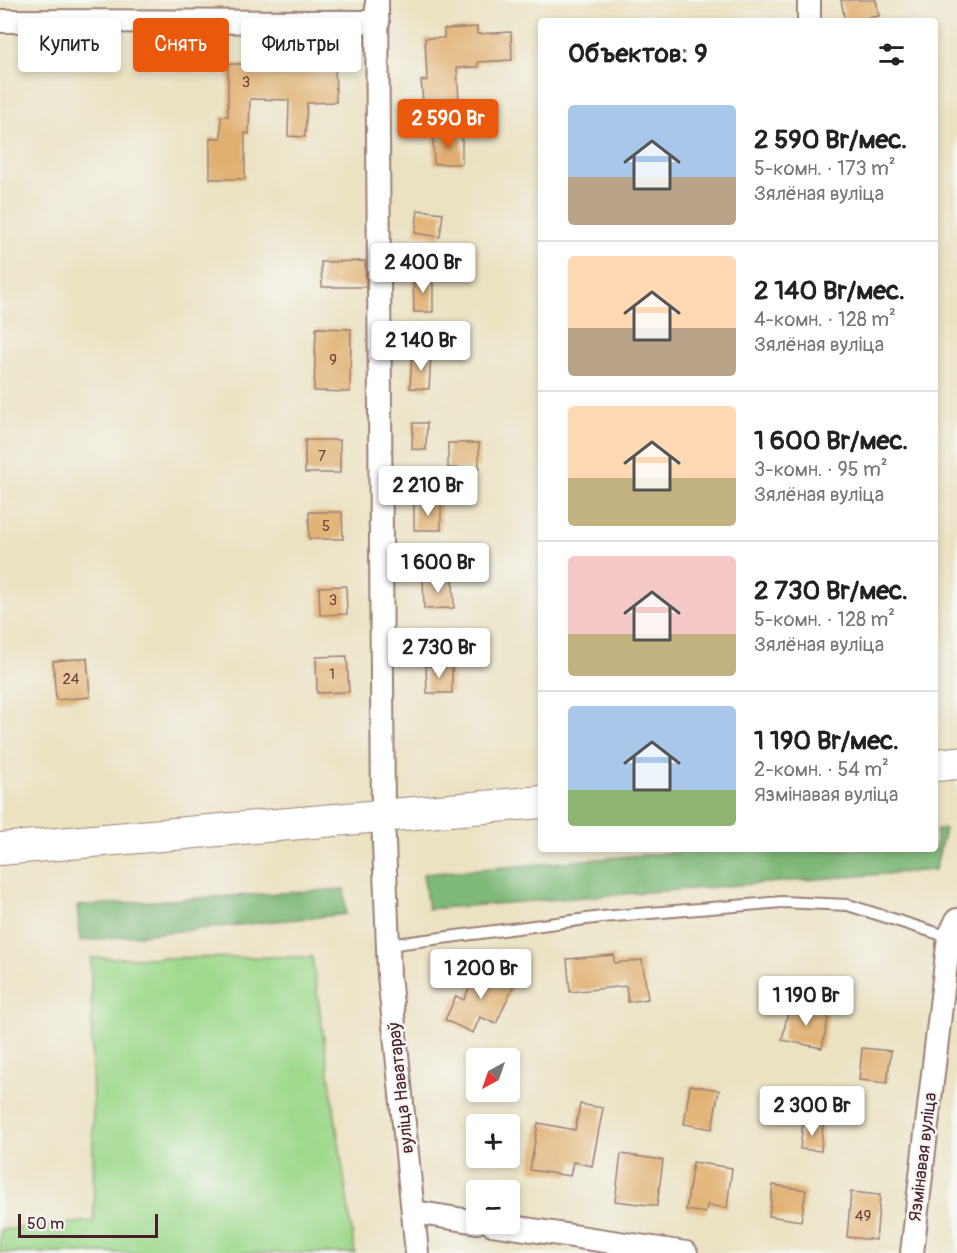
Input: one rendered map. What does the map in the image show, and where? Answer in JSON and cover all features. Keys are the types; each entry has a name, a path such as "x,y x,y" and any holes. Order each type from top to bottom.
{"main road":[{"path":"938,765 957,763"},
{"path":"0,849 538,802"}],"street":[{"path":"808,0 809,18"},
{"path":"0,21 378,11"},
{"name":"вуліца Наватараў","path":"378,11 383,816 388,945 417,1253"},
{"name":"Язмінавая вуліца","path":"912,1253 953,928"},
{"path":"414,1212 466,1220"},
{"path":"520,1228 686,1253"}],"lane":[{"path":"388,945 602,917 783,902 848,905 953,928"}],"green space":[{"path":"945,829 935,870 428,909 423,874 679,852 938,852 938,830"},
{"path":"344,889 346,914 80,941 77,906"},
{"path":"312,957 355,1253 0,1253 0,1230 94,1221 91,958"}],"building":[{"path":"841,0 876,0 879,16 844,18"},
{"path":"477,27 477,34 511,32 512,60 478,62 478,67 457,68 459,100 423,101 421,81 427,80 425,38 444,38 444,29"},
{"path":"229,64 241,64 241,72 335,72 336,102 307,103 305,137 288,136 289,100 250,99 249,134 245,133 245,179 210,179 210,138 221,138 221,116 228,116"},
{"path":"462,136 462,164 434,164 433,137"},
{"path":"418,210 443,213 440,237 415,233"},
{"path":"365,261 366,287 322,287 321,262"},
{"path":"413,276 433,276 433,312 414,312"},
{"path":"316,328 351,329 350,392 314,391"},
{"path":"412,354 431,355 429,389 410,388"},
{"path":"413,423 427,423 426,450 412,449"},
{"path":"305,440 340,440 340,473 305,473"},
{"path":"448,443 479,443 479,468 448,468"},
{"path":"414,504 441,504 441,530 414,530"},
{"path":"309,512 342,512 343,539 309,539"},
{"path":"423,579 453,579 454,608 424,609"},
{"path":"346,586 347,614 320,615 319,587"},
{"path":"347,656 349,692 317,693 316,657"},
{"path":"87,658 90,697 56,700 53,661"},
{"path":"426,666 452,666 452,693 427,693"},
{"path":"614,955 614,963 642,960 648,999 628,1002 626,986 570,992 567,959"},
{"path":"479,966 515,982 496,1024 480,1017 473,1033 445,1020 456,996 464,1000"},
{"path":"789,1007 829,1014 822,1048 782,1040"},
{"path":"862,1048 891,1051 887,1083 859,1080"},
{"path":"690,1085 719,1090 712,1129 684,1124"},
{"path":"580,1104 603,1108 592,1166 573,1162 570,1176 530,1170 538,1123 575,1130"},
{"path":"803,1122 823,1124 821,1151 800,1149"},
{"path":"621,1154 663,1160 657,1206 615,1201"},
{"path":"693,1162 732,1168 727,1208 707,1205 706,1213 686,1210"},
{"path":"773,1185 806,1190 801,1221 769,1216"},
{"path":"851,1192 880,1195 876,1240 847,1237"}]}
